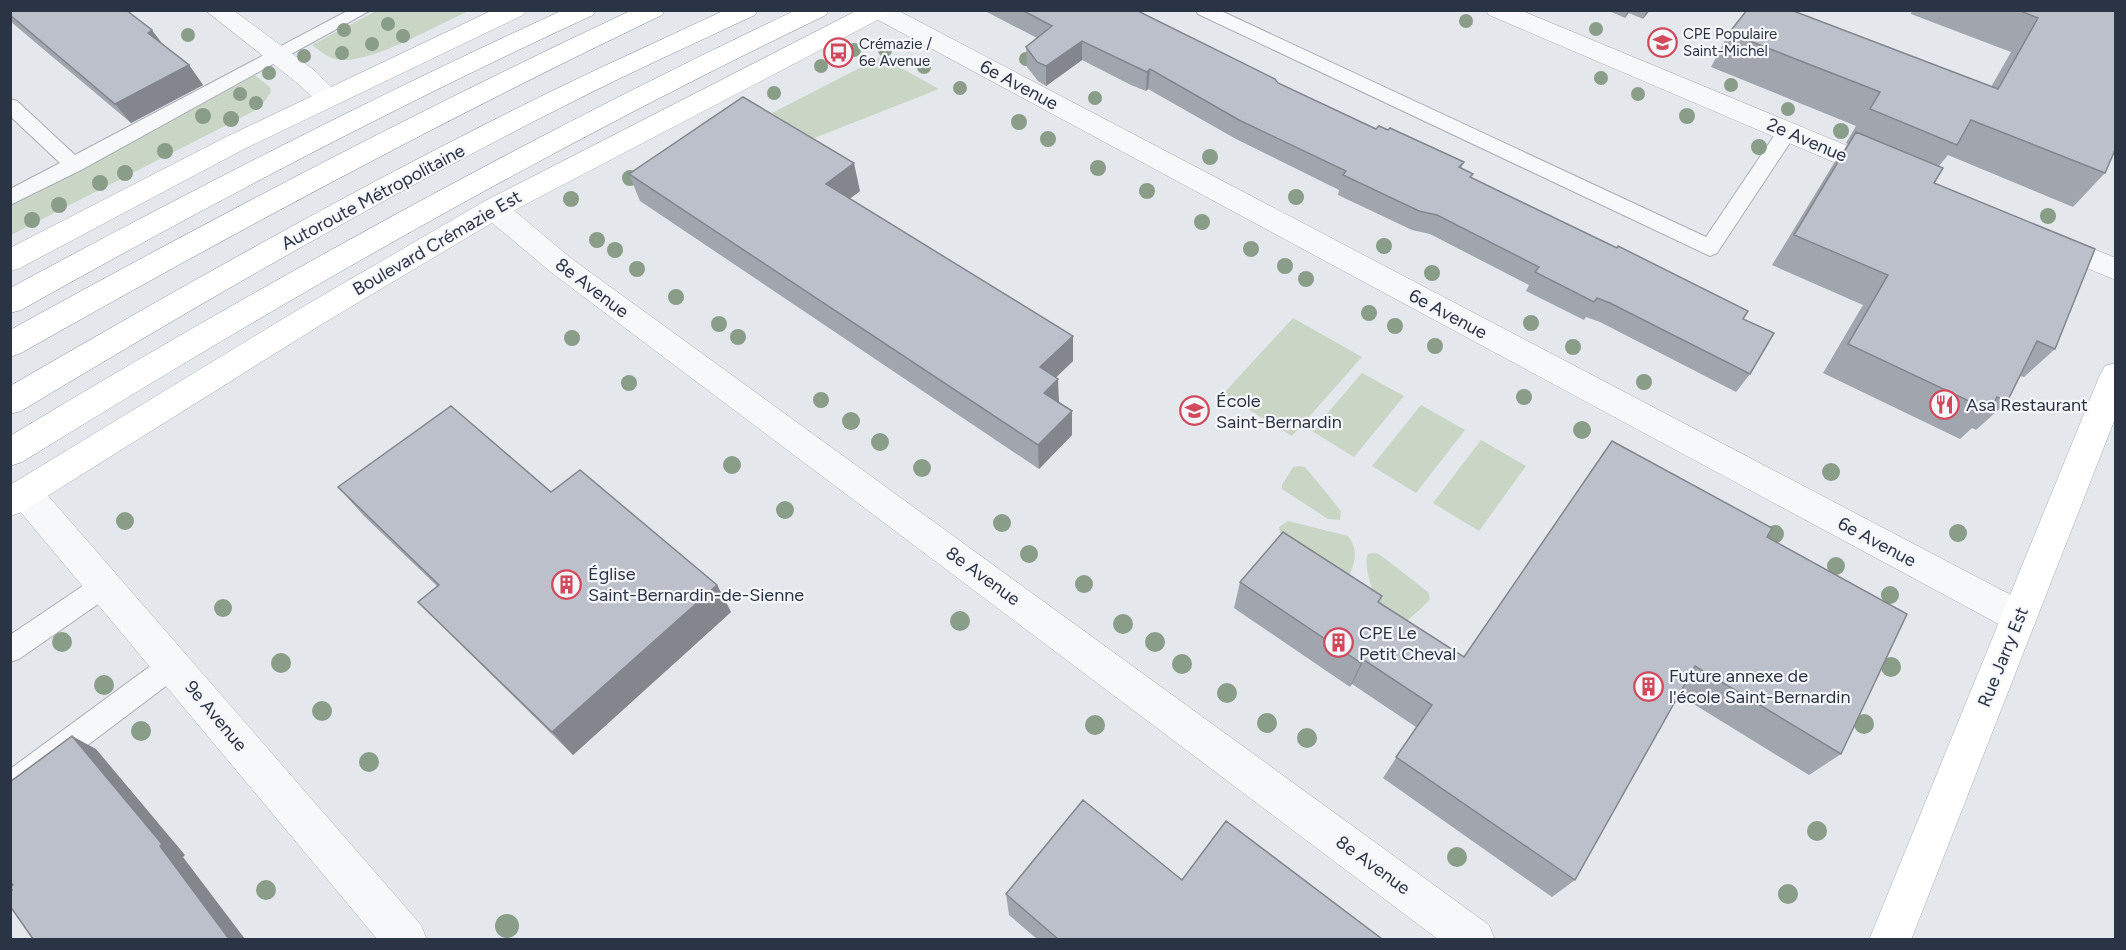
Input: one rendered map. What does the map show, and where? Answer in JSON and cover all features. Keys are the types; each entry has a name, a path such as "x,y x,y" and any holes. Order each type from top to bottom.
{"main road":[{"path":"10,261 143,190 328,97 514,10"},
{"path":"10,302 104,250 404,94 584,10"},
{"path":"10,345 345,160 653,10"},
{"name":"Autoroute Métropolitaine","path":"10,402 280,247 459,150 561,97 746,10"},
{"path":"10,453 238,316 483,177 637,96 818,10"},
{"name":"Boulevard Crémazie Est","path":"18,498 314,315 494,209 611,145 878,11"},
{"name":"Rue Jarry Est","path":"1890,939 2115,375"}],"street":[{"path":"217,10 305,76 328,97"},
{"name":"2e Avenue","path":"1498,10 1899,179"},
{"name":"6e Avenue","path":"878,11 2019,617"},
{"name":"8e Avenue","path":"494,209 571,273 1474,939"},
{"path":"2027,232 2115,270"},
{"name":"9e Avenue","path":"18,498 105,585 406,939"}],"lane":[{"path":"10,198 363,10"},
{"path":"1204,10 1710,248 1787,132"},
{"path":"10,105 74,165"},
{"path":"10,650 105,585"},
{"path":"10,786 173,665"}],"green space":[{"path":"376,11 469,11 369,56 340,60 332,58 312,45"},
{"path":"881,57 939,89 812,139 772,113"},
{"path":"253,74 270,87 271,92 262,105 254,111 11,235 11,204"},
{"path":"1293,318 1362,357 1292,436 1223,394"},
{"path":"1362,373 1404,396 1354,457 1312,431"},
{"path":"1421,405 1465,430 1416,493 1372,466"},
{"path":"1481,440 1526,466 1479,531 1433,503"},
{"path":"1293,467 1305,467 1341,511 1340,520 1328,519 1282,489"},
{"path":"1288,521 1348,536 1355,553 1354,564 1347,581 1280,533 1279,527"},
{"path":"1368,554 1379,554 1428,592 1430,599 1427,603 1399,628 1387,620 1372,587 1366,560"}],"building":[{"path":"10,10 126,10 152,30 148,33 189,65 115,104 10,15"},
{"path":"1022,10 1136,10 1275,79 1278,83 1376,129 1379,126 1388,130 1390,128 1464,162 1459,167 1473,174 1470,177 1617,248 1618,246 1748,311 1743,319 1774,333 1750,374 1610,303 1597,298 1594,302 1535,272 1539,267 1437,215 1419,211 1343,175 1346,171 1239,120 1150,69 1147,72 1082,41 1046,66 1037,62 1026,47 1052,26"},
{"path":"1747,10 1791,10 1998,89 2038,18 2018,10 2115,10 2115,150 2105,173 1971,120 1957,145 1870,109 1880,92 1729,33"},
{"path":"743,97 854,163 826,184 1073,336 1040,367 1058,379 1044,393 1072,411 1038,445 629,174"},
{"path":"1856,132 1943,168 1934,183 2095,249 2055,349 2037,341 2007,402 1997,397 1990,411 1848,344 1888,275 1794,235"},
{"name":"Église Saint-Bernardin-de-Sienne","path":"451,406 551,492 580,470 717,585 552,732 418,602 439,585 338,487"},
{"name":"Future annexe de l'école Saint-Bernardin","path":"1612,441 1772,528 1767,537 1907,614 1841,754 1695,666 1575,880 1396,757 1432,705 1364,660 1361,663 1240,582 1283,532 1382,596 1378,602 1464,657"},
{"path":"72,736 162,844 160,846 229,939 33,939 10,906 10,891 12,890 10,887 13,885 10,882 10,782"},
{"path":"1083,800 1182,880 1226,821 1382,939 1058,939 1006,894"}],"place":[{"name":"CPE Populaire Saint-Michel","path":"1662,43"},
{"name":"Crémazie / 6e Avenue","path":"838,53"},
{"name":"Asa Restaurant","path":"1945,405"},
{"name":"École Saint-Bernardin","path":"1195,411"},
{"name":"Église Saint-Bernardin-de-Sienne","path":"567,584"},
{"name":"CPE Le Petit Cheval","path":"1338,643"},
{"name":"Future annexe de l'école Saint-Bernardin","path":"1648,686"}]}
